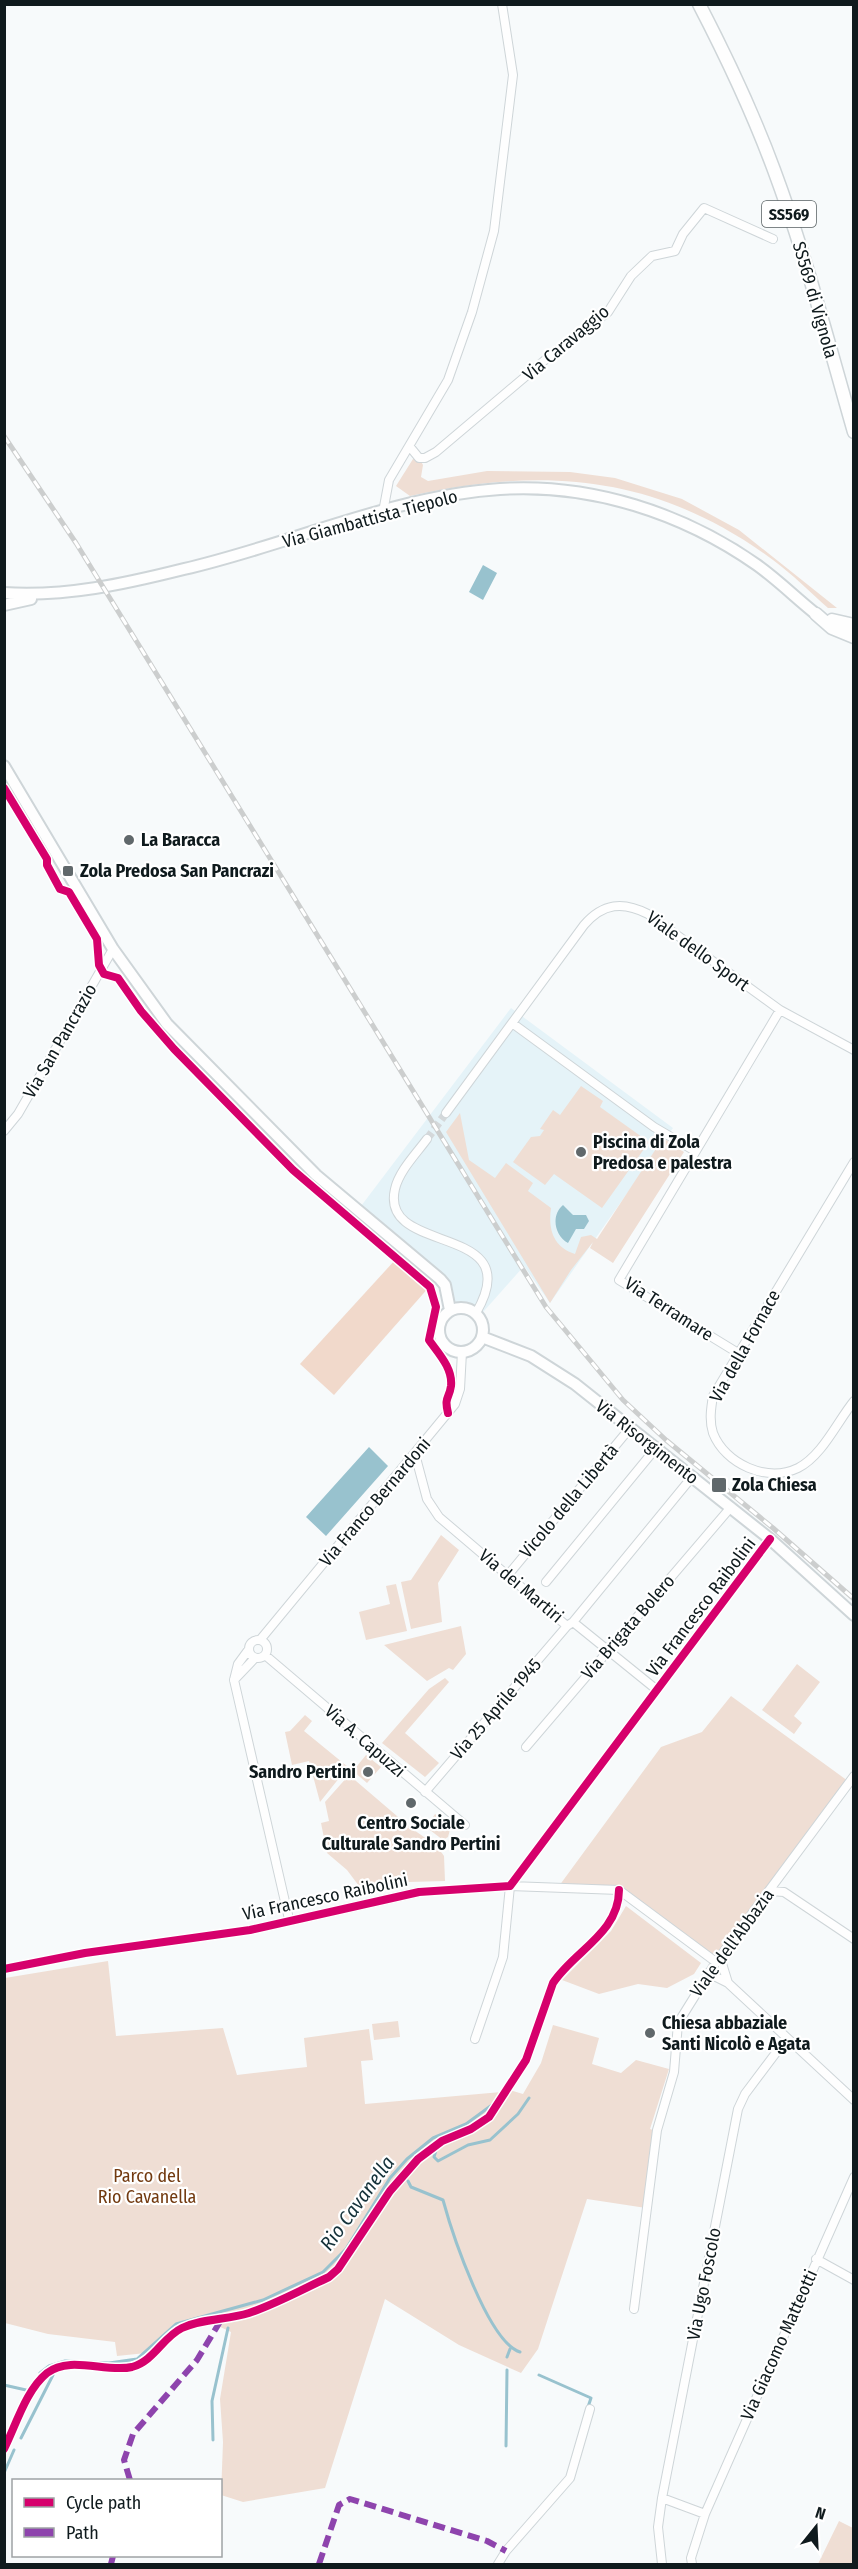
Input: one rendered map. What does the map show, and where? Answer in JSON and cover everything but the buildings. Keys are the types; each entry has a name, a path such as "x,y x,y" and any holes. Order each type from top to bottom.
{"highway":[{"name":"SS569 di Vignola","path":"699,4 721,47 774,170 854,432"},
{"path":"816,614 838,623 854,625"},
{"path":"816,614 832,628 854,637"}],"main road":[{"name":"Via Giambattista Tiepolo","path":"4,593 53,595 113,586 210,563 383,512 465,494 500,489 531,489 604,497 645,508 703,533 757,565 816,614"},
{"path":"4,605 53,595"},
{"path":"4,766 113,949 167,1024 295,1154 345,1200 440,1279 445,1285 450,1310"},
{"path":"464,1307 476,1313 483,1328 482,1337 474,1347 462,1352 447,1348 439,1335 440,1320 450,1310 464,1307"},
{"name":"Via Risorgimento","path":"482,1337 543,1362 770,1539 854,1615"}],"street":[{"path":"383,512 389,480 448,380 472,312 494,231 513,75 502,4"},
{"name":"Via Caravaggio","path":"410,447 419,458 425,458 436,452 545,360 608,312 631,276 652,256 675,251 683,234 704,208 773,239"},
{"name":"Viale dello Sport","path":"447,1113 590,918 598,911 617,904 625,904 648,914 780,1010 854,1050"},
{"name":"Via San Pancrazio","path":"4,1131 18,1114 113,949"},
{"name":"Via Terramare","path":"738,1353 619,1280 780,1010"},
{"path":"512,1023 654,1127 695,1151"},
{"path":"427,1139 400,1178 394,1197 396,1206 405,1222 473,1254 484,1264 488,1285 476,1313"},
{"name":"Via della Fornace","path":"854,1162 713,1396 710,1421 713,1433 728,1455 749,1468 782,1473 797,1469 810,1460 854,1401"},
{"name":"Via Franco Bernardoni","path":"234,1680 238,1664 251,1643 260,1640 455,1404 460,1389 462,1352"},
{"name":"Vicolo della Libertà","path":"508,1575 630,1428"},
{"path":"546,1582 656,1448"},
{"name":"Via dei Martiri","path":"415,1454 432,1508 508,1575 657,1690"},
{"name":"Via 25 Aprile 1945","path":"424,1792 570,1624 692,1477"},
{"name":"Via Brigata Bolero","path":"526,1747 731,1508"},
{"name":"Via Francesco Raibolini","path":"4,1969 86,1953 212,1936 419,1892 510,1886 770,1539"},
{"path":"260,1640 268,1648 266,1655 255,1658 234,1680 289,1919"},
{"path":"249,1649 255,1658"},
{"name":"Via A. Capuzzi","path":"266,1655 465,1825"},
{"name":"Viale dell'Abbazia","path":"634,2308 657,2130 674,2072 676,2033 684,2011 708,1973 854,1776"},
{"path":"780,1878 784,1892"},
{"path":"475,2039 503,1958 510,1886 619,1890 718,1960 728,1983"},
{"path":"4,2449 39,2381 56,2368 80,2366 113,2370 134,2367 144,2362 171,2335 183,2327 249,2313 328,2277 339,2269 390,2191 418,2159 442,2141 471,2129 489,2117 526,2060 553,1983 560,1972 608,1926 619,1907 619,1890"},
{"path":"770,1891 784,1892 850,1936 854,1926"},
{"path":"708,1973 728,1983 854,2100"},
{"name":"Via Ugo Foscolo","path":"662,2565 658,2527 662,2498 738,2109 745,2094 787,2038"},
{"name":"Via Giacomo Matteotti","path":"692,2565 691,2558 705,2514 854,2177"},
{"path":"816,2259 854,2280"},
{"path":"498,2565 506,2551 570,2478 590,2409"},
{"path":"662,2498 705,2514"}],"shaded area":[{"path":"511,1008 673,1128 550,1303 524,1266 476,1320 355,1214"},
{"path":"396,1259 430,1286 334,1395 300,1364"}],"green space":[{"path":"419,458 423,465 421,477 428,481 487,471 570,472 615,478 682,499 739,530 837,608 828,608 780,565 730,532 687,510 643,494 599,485 554,481 508,481 410,496 396,486 413,459"},
{"name":"Piscina di Zola Predosa e palestra","path":"581,1086 603,1101 600,1107 649,1142 602,1208 554,1174 545,1185 513,1162 531,1137 540,1136 544,1130 540,1129 553,1110 560,1115"},
{"path":"460,1113 469,1160 495,1178 506,1163 533,1183 528,1191 551,1208 551,1230 557,1242 575,1254 581,1237 591,1235 597,1239 663,1138 684,1152 613,1263 590,1248 593,1242 571,1270 550,1303 446,1132"},
{"path":"441,1535 459,1550 438,1583 442,1622 411,1629 401,1582 411,1580"},
{"path":"396,1584 407,1631 366,1640 359,1612 390,1604 386,1586"},
{"path":"461,1626 466,1654 453,1670 449,1668 427,1681 384,1645"},
{"path":"797,1664 820,1682 794,1716 802,1723 794,1734 762,1710"},
{"path":"445,1678 449,1682 405,1733 439,1763 425,1777 382,1743 429,1689"},
{"path":"731,1696 848,1781 714,1959 634,1896 609,1887 559,1886 661,1747 702,1732"},
{"path":"305,1715 312,1721 304,1731 348,1767 320,1802 309,1761 292,1765 285,1732 290,1731"},
{"path":"366,1755 381,1767 367,1783 353,1771"},
{"path":"349,1775 411,1828 437,1846 444,1856 445,1881 409,1882 362,1890 347,1870 327,1853 321,1823 329,1821 325,1802"},
{"path":"435,1814 451,1826 448,1837 443,1840 426,1827"},
{"path":"626,1906 701,1963 694,1974 667,1988 638,1984 599,1994 562,1980 611,1931"},
{"name":"Parco del Rio Cavanella","path":"108,1961 116,2036 223,2028 237,2075 307,2067 304,2038 369,2029 373,2060 361,2061 365,2104 513,2091 523,2094 541,2063 553,2025 599,2038 592,2064 621,2073 636,2060 669,2069 650,2129 659,2132 646,2208 587,2199 538,2349 521,2373 459,2345 385,2299 325,2488 243,2502 222,2495 223,2442 220,2399 231,2332 201,2318 176,2331 146,2353 117,2356 115,2342 48,2334 5,2323 5,1978"},
{"path":"398,2021 400,2037 374,2040 372,2024"},
{"path":"839,2521 853,2528 853,2564 818,2564"}],"water":[{"path":"483,565 497,573 483,600 469,592"},
{"path":"563,1205 573,1215 586,1215 589,1221 584,1229 576,1229 568,1243 560,1235 556,1225 557,1214"},
{"path":"369,1447 388,1466 326,1536 306,1517"}],"waterway":[{"path":"443,2145 436,2150 434,2157 438,2161 468,2145 490,2140 518,2114 529,2098"},
{"name":"Rio Cavanella","path":"40,2373 49,2366 65,2361 109,2363 137,2359 176,2324 263,2300 323,2272 346,2249 390,2178 407,2159 433,2138 466,2124 496,2102"},
{"path":"408,2181 411,2187 443,2200 463,2260 484,2308 508,2344 520,2352"},
{"path":"213,2440 212,2401 228,2328"},
{"path":"507,2357 510,2349"},
{"path":"506,2446 507,2370"},
{"name":"Rio Cavanella","path":"21,2438 53,2375"},
{"path":"539,2375 591,2398 587,2410"},
{"path":"4,2385 26,2390"},
{"name":"Rio Cavanella","path":"4,2473 14,2450"}],"tunnel":[{"path":"427,1139 446,1113"}],"railway":[{"path":"4,436 76,543 546,1307 623,1400 666,1440 773,1528 854,1599"}],"marked path":[{"path":"130,2479 124,2460 133,2434 197,2360 221,2320"},
{"path":"319,2564 339,2505 350,2499 487,2541 506,2551"},
{"path":"111,2564 113,2557"}],"cycle path":[{"path":"4,788 47,859 47,865 60,889 69,892 97,939 99,965 104,974 118,978 141,1011 174,1049 293,1170 430,1287 436,1307 429,1340 450,1373 451,1386 446,1404 448,1413"},
{"path":"4,1969 85,1953 250,1930 419,1892 510,1886 770,1539"},
{"path":"4,2449 33,2389 47,2373 56,2368 66,2365 132,2367 146,2360 169,2337 182,2328 198,2322 241,2315 259,2309 329,2277 338,2269 390,2191 418,2159 442,2141 471,2129 489,2117 526,2060 553,1983 604,1930 617,1905 619,1890"}],"place":[{"name":"La Baracca","path":"129,840"},
{"name":"Zola Predosa San Pancrazi","path":"68,871"},
{"name":"Piscina di Zola Predosa e palestra","path":"581,1152"},
{"name":"Zola Chiesa","path":"719,1485"},
{"name":"Sandro Pertini","path":"368,1772"},
{"name":"Centro Sociale Culturale Sandro Pertini","path":"411,1803"},
{"name":"Chiesa abbaziale Santi Nicolò e Agata","path":"650,2033"}]}
